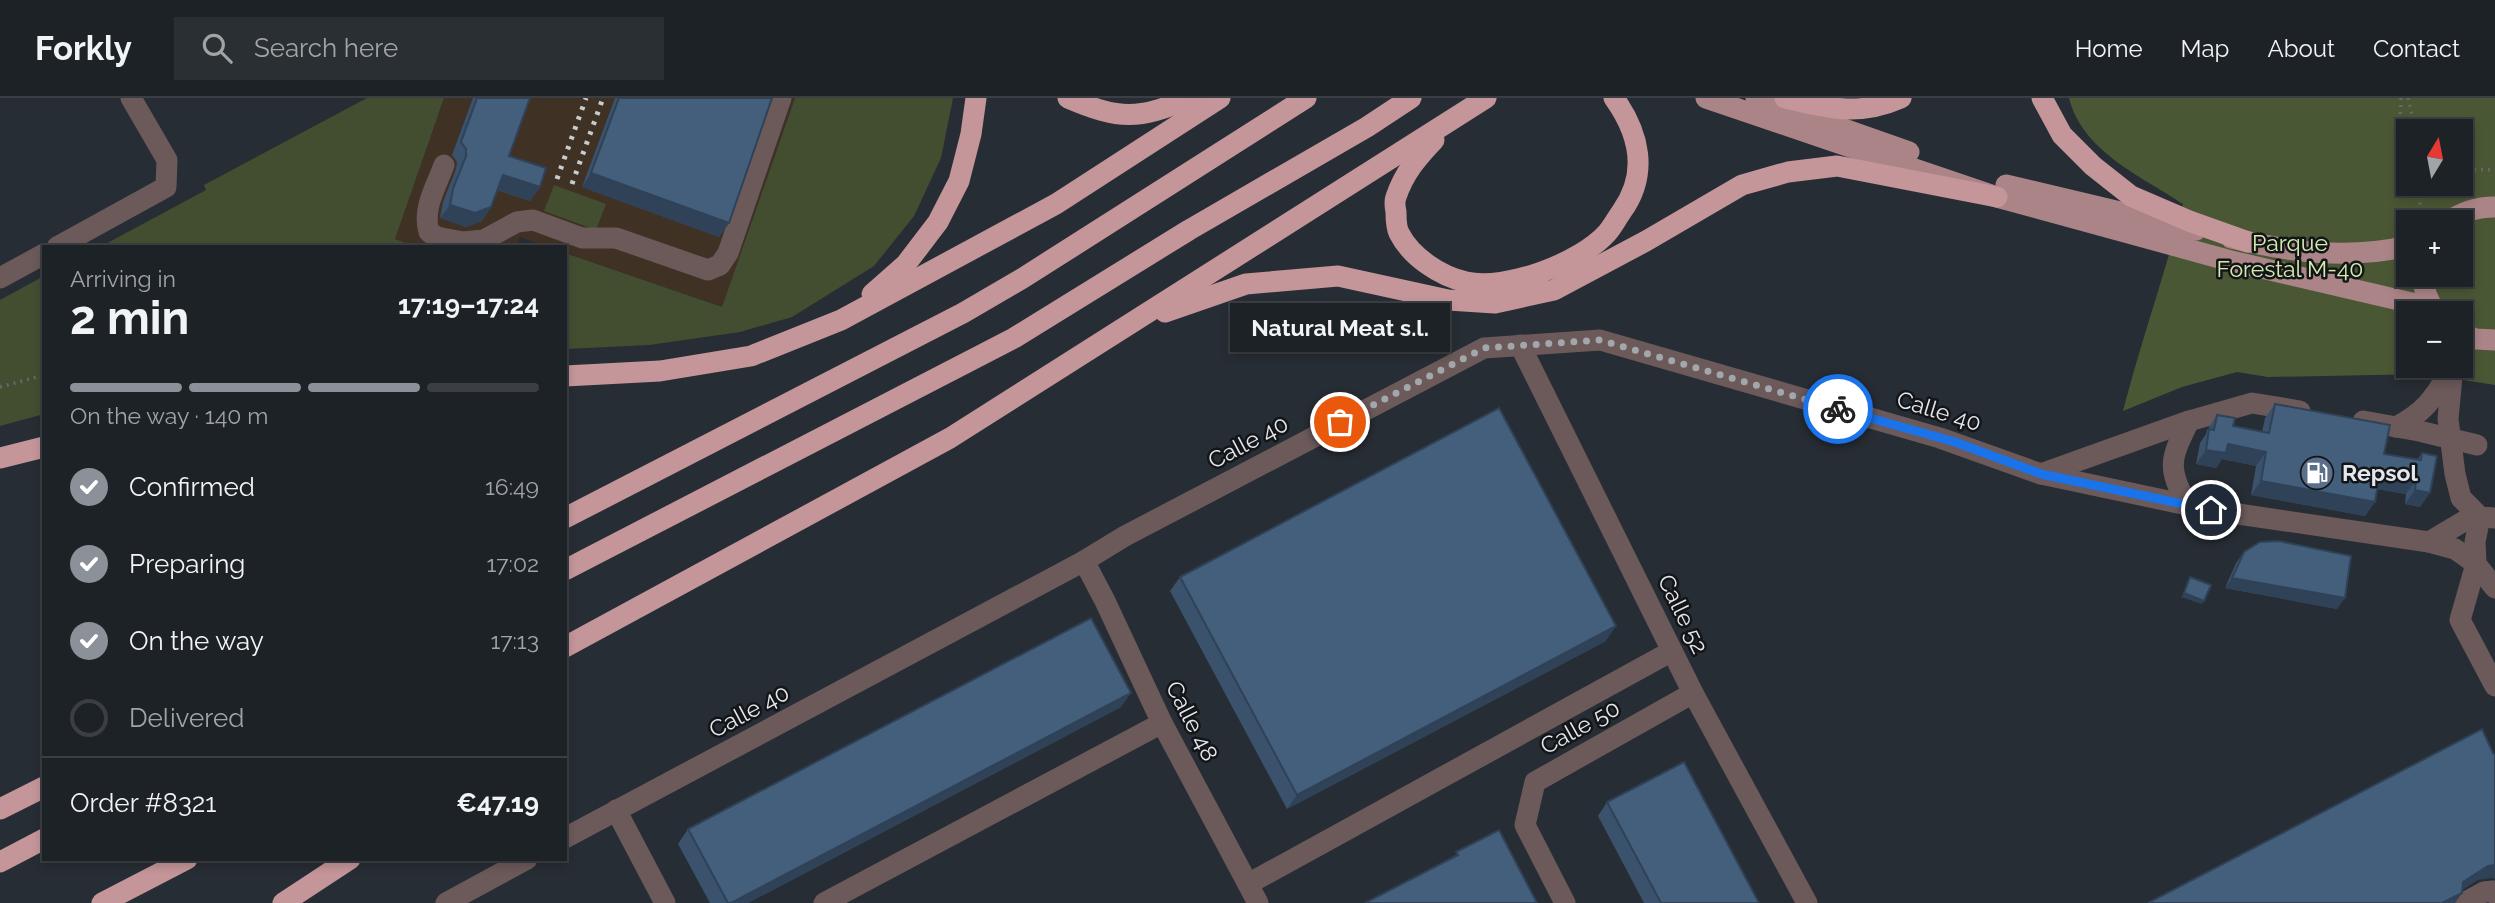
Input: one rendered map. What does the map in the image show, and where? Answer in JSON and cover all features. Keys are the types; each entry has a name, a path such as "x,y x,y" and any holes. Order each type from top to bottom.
{"highway":[{"path":"841,320 906,264 938,222 959,181 971,134 976,98"},
{"path":"1068,98 1095,109 1127,116 1159,111 1190,98"},
{"path":"567,376 660,371 751,356 841,320 1056,204 1220,98"},
{"path":"567,517 963,313 1023,278 1306,98"},
{"path":"567,569 1014,338 1411,98"},
{"path":"567,646 950,438 1486,98"},
{"path":"1461,113 1410,165 1395,200 1398,232 1415,255 1438,271 1467,282 1504,282 1545,272 1579,255 1606,234 1627,205 1636,180 1638,151 1628,118 1614,98"},
{"path":"1785,98 1838,110 1882,106 1901,98"},
{"path":"2042,98 2062,135 2093,166 2131,196 2248,242"},
{"path":"1133,323 1246,284 1325,277 1338,276 1448,300 1495,303 1554,290 1742,185 1788,172 1837,166 1997,197"},
{"path":"0,458 42,448"},
{"path":"0,809 42,788"},
{"path":"0,862 42,840"},
{"path":"102,903 184,861"},
{"path":"284,903 347,861"},
{"path":"132,903 168,870"}],"main road":[{"path":"1706,98 1997,197 2227,260 2403,301"},
{"path":"1756,98 2001,184 2248,242 2316,254 2378,253 2396,249"},
{"path":"2470,210 2495,207"},
{"path":"2473,338 2495,340"}],"street":[{"path":"61,245 166,187 167,160 131,98"},
{"path":"444,165 428,207 426,221 429,232 437,237 463,242 484,240 517,222 533,220 582,238 616,238 708,270 720,265 728,253 781,98"},
{"path":"0,278 42,255"},
{"name":"Calle 40","path":"567,837 1084,561 1125,536 1484,348 1600,340 1947,440 2041,474 2242,516 2429,542 2455,549 2476,564"},
{"name":"Calle 52","path":"1520,345 1693,693 1807,903"},
{"path":"2396,427 2414,417 2434,399 2446,378"},
{"path":"2452,378 2448,419 2455,474 2461,498 2483,516"},
{"path":"2041,474 2189,421 2252,403 2318,414"},
{"path":"2344,418 2486,442"},
{"path":"2187,505 2173,477 2175,450 2189,421"},
{"path":"2455,464 2486,442"},
{"path":"2429,542 2483,516"},
{"path":"2483,516 2475,542 2476,564 2460,621 2495,686"},
{"name":"Calle 48","path":"1084,561 1162,723 1258,903"},
{"path":"2476,564 2495,588"},
{"path":"1248,884 1672,651"},
{"name":"Calle 50","path":"1565,903 1525,825 1535,782 1693,693"},
{"path":"824,903 1162,723"},
{"path":"616,810 665,903"},
{"path":"446,903 482,895 524,861"},
{"path":"2464,903 2484,892 2493,891 2495,894"}],"path":[{"path":"2400,119 2401,98"},
{"path":"2407,98 2413,119"},
{"path":"2473,169 2495,170"},
{"path":"0,387 42,376"}],"shaded area":[{"path":"444,98 795,98 722,307 567,254 567,245 542,245 520,237 517,245 412,245 395,239"}],"green space":[{"path":"367,98 444,98 395,239 412,245 104,245 206,190 204,185"},
{"path":"795,98 953,98 941,158 914,216 874,266 792,317 740,332 649,345 567,349 567,254 722,307"},
{"name":"Parque Forestal M-40","path":"2069,98 2495,98 2495,385 2450,378 2473,378 2473,301 2396,301 2396,375 2268,377 2237,372 2182,387 2123,411 2183,204 2115,160 2086,133"},
{"path":"554,185 606,204 596,230 544,211"},
{"path":"42,277 42,415 0,426 0,300"}],"building":[{"path":"477,98 530,98 509,156 546,168 540,187 503,175 491,207 475,213 450,205 453,189 466,156 466,149 461,142"},
{"path":"619,98 772,98 729,223 591,173"},
{"path":"2275,404 2390,425 2384,454 2421,460 2422,453 2437,456 2430,493 2415,490 2416,480 2380,473 2375,502 2261,481 2266,452 2228,444 2226,453 2206,450 2209,429 2214,430 2217,415 2235,418 2233,426 2269,433"},
{"path":"1499,408 1616,626 1297,795 1180,577"},
{"path":"2279,541 2351,556 2345,598 2232,578 2244,552 2260,542"},
{"path":"2190,577 2211,585 2204,601 2184,593"},
{"path":"1091,618 1131,693 728,903 688,829"},
{"path":"2482,729 2495,755 2495,865 2488,866 2463,882 2462,893 2442,903 2148,903"},
{"path":"1684,762 1759,903 1661,903 1607,802"},
{"path":"1499,830 1537,903 1365,903 1458,855 1456,852"}],"railway":[{"path":"557,179 586,98"},
{"path":"572,184 603,98"}],"way so far":[{"path":"1340,422 1484,348 1600,340 1838,409"}],"place":[{"name":"Natural Meat s.l.","path":"1340,422"},
{"name":"Repsol","path":"2317,473"}],"route":[{"path":"1838,409 1955,442 2041,474 2211,510"}]}
